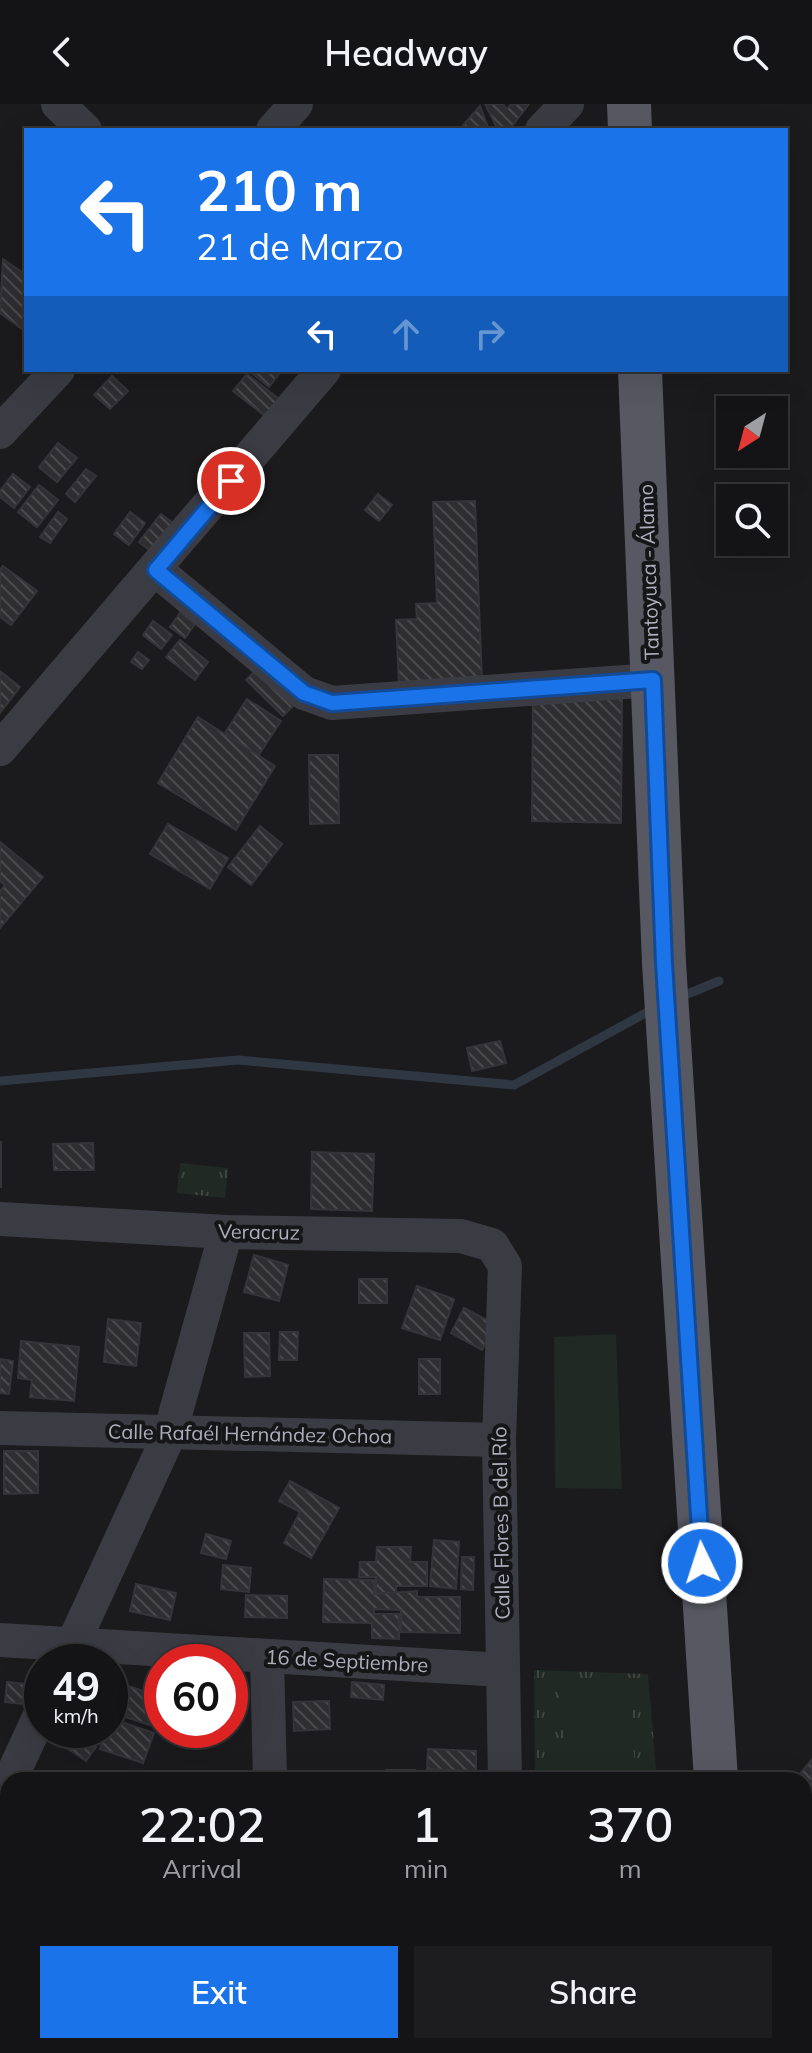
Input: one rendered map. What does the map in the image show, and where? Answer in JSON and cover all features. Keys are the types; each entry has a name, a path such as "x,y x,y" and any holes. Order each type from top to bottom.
{"main road":[{"path":"629,104 630,128"},
{"name":"Tantoyuca - Álamo","path":"640,372 664,963 715,1772"}],"street":[{"path":"58,104 83,128"},
{"path":"275,128 296,104"},
{"path":"544,128 567,104"},
{"path":"0,432 56,372"},
{"path":"0,749 322,372"},
{"path":"156,570 304,693 332,703 653,680"},
{"name":"Veracruz","path":"0,1219 226,1232 461,1236 492,1245 505,1266"},
{"path":"73,1644 170,1433 226,1232"},
{"name":"Calle Flores B del Río","path":"505,1266 499,1440 505,1772"},
{"name":"Calle Rafaél Hernández Ochoa","path":"0,1428 499,1440"},
{"name":"16 de Septiembre","path":"0,1640 24,1645"},
{"name":"16 de Septiembre","path":"128,1654 267,1657 503,1670"},
{"path":"267,1657 270,1772"},
{"path":"14,1772 25,1748"}],"green space":[{"path":"180,1163 228,1168 225,1198 177,1193"},
{"path":"616,1334 622,1489 555,1488 554,1337"},
{"path":"534,1670 648,1674 656,1772 535,1772"},
{"path":"628,1681 635,1772 566,1772 559,1685"}],"building":[{"path":"485,104 503,104 507,109 511,104 529,104 511,128 497,128"},
{"path":"480,106 488,128 461,128"},
{"path":"3,259 24,274 24,331 0,313"},
{"path":"250,372 280,372 269,387"},
{"path":"247,374 279,399 265,416 233,391"},
{"path":"112,376 128,391 110,409 94,395"},
{"path":"58,443 77,458 57,482 39,467"},
{"path":"86,469 96,476 75,502 66,494"},
{"path":"13,474 30,487 14,508 0,497 0,491"},
{"path":"39,485 58,500 37,527 18,512"},
{"path":"378,494 392,505 379,521 365,510"},
{"path":"475,501 482,682 399,685 396,620 417,619 416,604 437,603 433,502"},
{"path":"58,512 67,519 50,543 40,537"},
{"path":"130,512 145,523 129,545 114,534"},
{"path":"161,514 174,524 152,552 139,542"},
{"path":"3,566 37,591 11,625 0,617 0,570"},
{"path":"180,613 195,624 185,638 170,627"},
{"path":"153,621 172,635 161,649 143,635"},
{"path":"180,640 208,662 195,680 166,657"},
{"path":"138,652 149,660 142,669 131,662"},
{"path":"257,669 295,704 283,716 246,680"},
{"path":"0,671 20,687 0,713"},
{"path":"533,698 622,699 621,823 532,821"},
{"path":"247,699 281,721 258,756 225,733"},
{"path":"198,717 275,766 236,830 158,783"},
{"path":"309,755 338,755 339,823 310,824"},
{"path":"168,824 228,858 210,889 150,854"},
{"path":"260,826 282,844 251,885 228,867"},
{"path":"0,842 43,877 0,928 0,891 5,885 0,881"},
{"path":"500,1041 506,1063 472,1071 467,1048"},
{"path":"1,1142 1,1187 0,1187"},
{"path":"93,1143 94,1170 54,1170 53,1144"},
{"path":"312,1152 374,1154 372,1211 311,1209"},
{"path":"254,1255 288,1265 279,1301 244,1292"},
{"path":"359,1279 387,1279 387,1303 359,1303"},
{"path":"417,1286 454,1299 440,1340 402,1328"},
{"path":"464,1308 496,1325 482,1350 451,1333"},
{"path":"108,1319 141,1323 136,1366 104,1362"},
{"path":"280,1332 298,1332 297,1360 279,1360"},
{"path":"244,1333 269,1333 270,1376 245,1377"},
{"path":"21,1341 79,1347 74,1401 30,1397 32,1380 18,1378"},
{"path":"0,1359 13,1361 9,1394 0,1393"},
{"path":"419,1359 440,1359 440,1394 419,1394"},
{"path":"4,1451 38,1451 38,1493 4,1494"},
{"path":"290,1481 339,1508 311,1558 284,1543 300,1512 279,1501"},
{"path":"206,1534 231,1541 226,1559 201,1553"},
{"path":"434,1540 459,1542 456,1589 430,1586"},
{"path":"377,1547 411,1547 410,1562 427,1562 427,1586 396,1586 396,1593 376,1593 376,1577 359,1577 360,1562 376,1562"},
{"path":"462,1557 474,1557 473,1590 461,1589"},
{"path":"223,1565 251,1568 249,1592 221,1589"},
{"path":"324,1579 374,1580 374,1594 417,1591 417,1597 460,1597 460,1633 401,1632 401,1610 374,1609 374,1614 399,1614 399,1639 372,1638 372,1623 323,1622"},
{"path":"136,1584 176,1593 170,1620 130,1611"},
{"path":"246,1595 287,1596 287,1618 245,1617"},
{"path":"7,1682 24,1684 22,1704 5,1702"},
{"path":"352,1682 384,1685 383,1700 351,1697"},
{"path":"128,1686 144,1691 144,1723 128,1718"},
{"path":"329,1701 330,1729 294,1731 293,1702"},
{"path":"128,1724 144,1730 144,1748 148,1748 143,1763 100,1749 128,1748"},
{"path":"66,1748 95,1748 86,1761"},
{"path":"428,1749 476,1751 476,1771 427,1769"},
{"path":"812,1759 812,1772 801,1772"},
{"path":"386,1770 415,1770 415,1772"}],"waterway":[{"path":"678,998 719,981"},
{"path":"0,1081 238,1060 514,1085 653,1009"}],"route":[{"path":"231,481 156,570 304,693 332,703 653,680 664,963 702,1563"}]}
